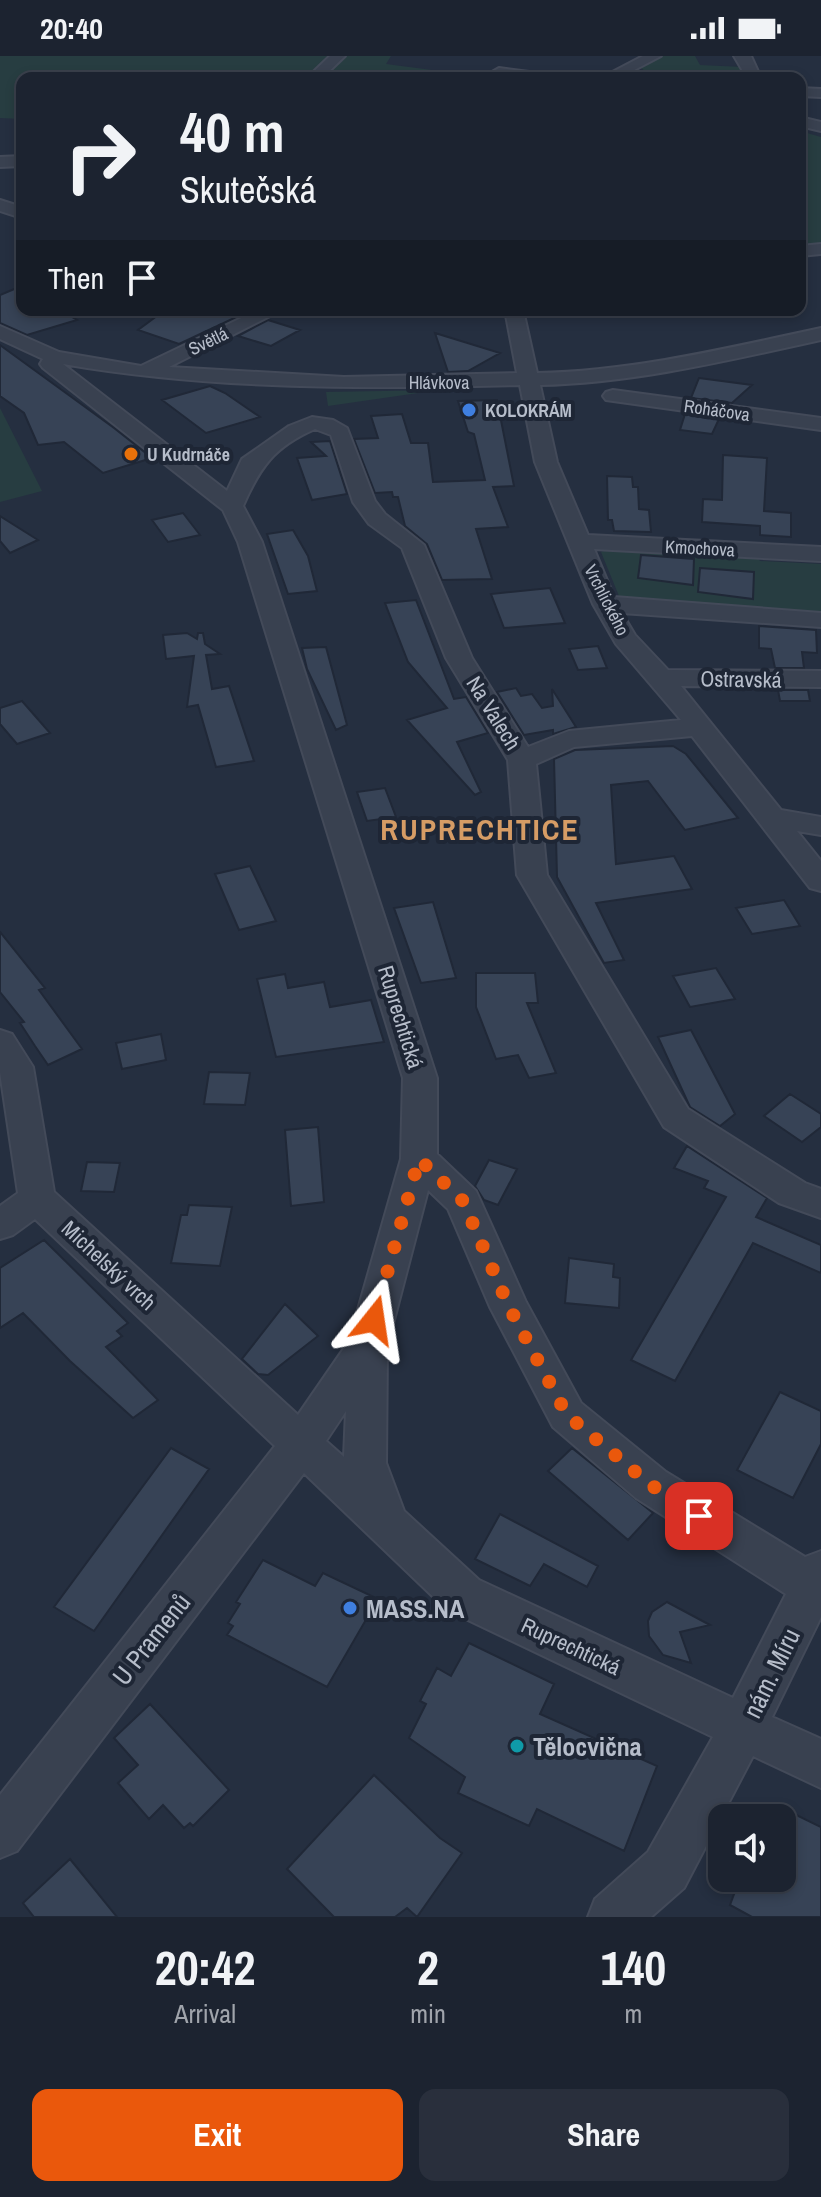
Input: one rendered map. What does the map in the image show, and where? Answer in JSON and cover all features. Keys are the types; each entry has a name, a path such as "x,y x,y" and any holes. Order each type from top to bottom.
{"street":[{"path":"321,72 338,56"},
{"path":"621,72 654,56"},
{"name":"Světlá","path":"144,372 261,316"},
{"name":"Vrchlického","path":"515,316 546,462 605,604 625,639 661,678 821,881"},
{"name":"Ruprechtická","path":"3,336 54,357 50,364 232,506 250,542 420,1078 419,1159 367,1347 365,1463 387,1523 463,1595 744,1727"},
{"name":"Hlávkova","path":"54,357 144,372 344,383 529,380 640,370 819,338"},
{"name":"Roháčova","path":"613,396 821,424"},
{"name":"Na Valech","path":"232,506 250,464 296,430 312,423 326,424 340,432 364,502 377,519 412,545 459,658 522,760 532,875 676,1118 792,1193 821,1204"},
{"name":"Kmochova","path":"578,541 821,554"},
{"path":"605,604 821,620"},
{"name":"Ostravská","path":"661,678 821,679"},
{"path":"522,760 569,739 697,727"},
{"path":"773,818 821,826"},
{"path":"0,1042 16,1067 37,1198 0,1225"},
{"path":"419,1159 463,1201 509,1307 567,1415 651,1485 817,1579"},
{"name":"Michelský vrch","path":"37,1198 387,1523"},
{"path":"301,1444 367,1347"},
{"name":"U Pramenů","path":"0,1834 301,1444"},
{"name":"nám. Míru","path":"817,1579 744,1727 821,1764"},
{"path":"613,1917 666,1870 744,1727"}],"green space":[{"path":"0,56 391,56 386,64 432,70 16,72 16,119 0,118"},
{"path":"661,56 695,56 700,65 743,67 745,72 646,72 640,67"},
{"path":"806,133 821,137 821,246 806,249"},
{"path":"439,390 328,406 326,392"},
{"path":"0,408 42,491 0,502"},
{"path":"601,552 754,553 760,561 821,564 821,617 621,601"}],"building":[{"path":"16,288 16,316 70,316 77,320 27,335 0,323 0,295"},
{"path":"157,316 239,316 179,344 138,330"},
{"path":"268,320 300,330 271,346 238,336"},
{"path":"435,333 500,353 468,371 448,372"},
{"path":"0,345 152,458 103,473 64,442 38,445 24,413 0,396"},
{"path":"699,378 752,385 732,403 691,398"},
{"path":"210,386 260,417 206,433 162,400"},
{"path":"497,400 514,486 493,487 508,527 476,529 492,579 442,580 427,544 405,526 398,497 393,497 392,492 375,493 354,439 378,438 371,416 402,414 411,443 428,443 433,482 485,480 474,434 468,432 458,401"},
{"path":"685,414 719,419 712,434 680,430"},
{"path":"330,441 347,494 312,500 297,458 326,456 311,442"},
{"path":"723,455 767,458 764,511 791,513 791,537 760,535 760,526 702,522 703,499 722,500"},
{"path":"607,476 632,477 633,487 638,487 639,509 649,510 651,532 614,531 612,520 608,520"},
{"path":"183,513 200,535 168,542 152,520"},
{"path":"0,516 38,540 10,553 0,541"},
{"path":"293,530 308,556 317,591 288,594 267,534"},
{"path":"641,555 694,559 693,585 638,578"},
{"path":"700,568 754,572 753,599 698,592"},
{"path":"550,588 565,623 504,628 491,594"},
{"path":"416,600 454,699 466,697 488,733 457,742 481,792 475,795 407,720 447,708 408,662 385,603"},
{"path":"759,626 816,630 817,653 802,652 804,668 775,668 771,649 759,648"},
{"path":"187,633 197,639 198,633 203,633 205,644 220,654 206,655 212,689 229,686 254,761 216,767 198,705 187,707 194,656 166,659 163,635"},
{"path":"598,646 607,668 578,670 569,649"},
{"path":"326,647 347,725 336,730 307,669 302,648"},
{"path":"516,688 521,696 532,694 542,708 553,706 552,689 576,727 553,734 553,730 524,735 497,692"},
{"path":"778,690 808,690 810,701 780,701"},
{"path":"22,701 50,733 17,744 0,724 0,708"},
{"path":"673,746 686,754 738,818 685,830 648,781 611,785 616,864 674,856 692,889 596,903 624,960 604,963 557,877 554,759 575,750"},
{"path":"385,788 396,817 367,821 357,792"},
{"path":"250,866 276,921 239,930 215,874"},
{"path":"784,900 800,926 752,934 736,908"},
{"path":"433,902 456,978 421,983 394,908"},
{"path":"0,932 45,988 39,990 82,1049 48,1065 20,1023 24,1022 0,992"},
{"path":"716,968 735,999 690,1007 673,976"},
{"path":"476,973 535,973 538,1003 527,1003 556,1073 529,1078 518,1055 496,1059 476,1007"},
{"path":"285,974 288,988 324,982 330,1007 371,1000 384,1042 276,1057 257,979"},
{"path":"691,1030 735,1114 720,1126 690,1107 658,1037"},
{"path":"161,1034 166,1060 122,1069 116,1043"},
{"path":"209,1072 250,1073 245,1105 204,1104"},
{"path":"790,1094 821,1114 821,1127 802,1142 764,1116"},
{"path":"318,1127 324,1202 291,1206 285,1130"},
{"path":"687,1146 767,1198 756,1217 821,1245 821,1273 753,1243 675,1381 631,1360 726,1197 704,1188 708,1181 674,1168"},
{"path":"489,1160 517,1169 498,1205 484,1200 475,1186"},
{"path":"87,1162 120,1163 114,1192 81,1191"},
{"path":"189,1205 232,1207 220,1266 171,1263 181,1215 187,1215"},
{"path":"44,1240 128,1323 117,1331 122,1336 106,1347 158,1400 133,1418 23,1313 0,1328 0,1268"},
{"path":"569,1258 614,1264 613,1277 620,1278 619,1308 565,1303"},
{"path":"285,1304 318,1336 268,1375 258,1374 242,1359"},
{"path":"780,1392 821,1411 821,1444 793,1498 737,1470"},
{"path":"171,1448 209,1469 94,1631 54,1607"},
{"path":"572,1448 653,1513 628,1540 548,1471"},
{"path":"500,1514 598,1566 587,1587 544,1564 530,1586 475,1559"},
{"path":"263,1560 315,1586 323,1573 378,1599 327,1687 227,1635 233,1626 228,1623 240,1604 236,1602"},
{"path":"667,1602 710,1625 680,1632 691,1663 663,1655 649,1636 648,1621 652,1612"},
{"name":"Tělocvična","path":"469,1643 554,1684 540,1714 657,1766 624,1851 537,1809 529,1826 458,1793 465,1777 409,1738 426,1704 420,1701 437,1668 451,1676"},
{"path":"150,1704 229,1790 193,1826 190,1823 184,1828 163,1805 149,1819 118,1783 138,1765 114,1738"},
{"path":"374,1775 440,1838 462,1853 417,1917 407,1908 395,1917 334,1917 287,1869"},
{"path":"796,1815 821,1827 821,1917 752,1917 730,1905 735,1892 796,1892"},
{"path":"70,1859 117,1917 34,1917 23,1903"}],"place":[{"name":"KOLOKRÁM","path":"469,410"},
{"name":"U Kudrnáče","path":"131,454"},
{"name":"MASS.NA","path":"350,1608"},
{"name":"Tělocvična","path":"517,1746"}],"district":[{"name":"RUPRECHTICE","path":"480,829"}],"route":[{"path":"374,1320 419,1159 463,1201 509,1307 567,1415 651,1485 699,1516"}]}
